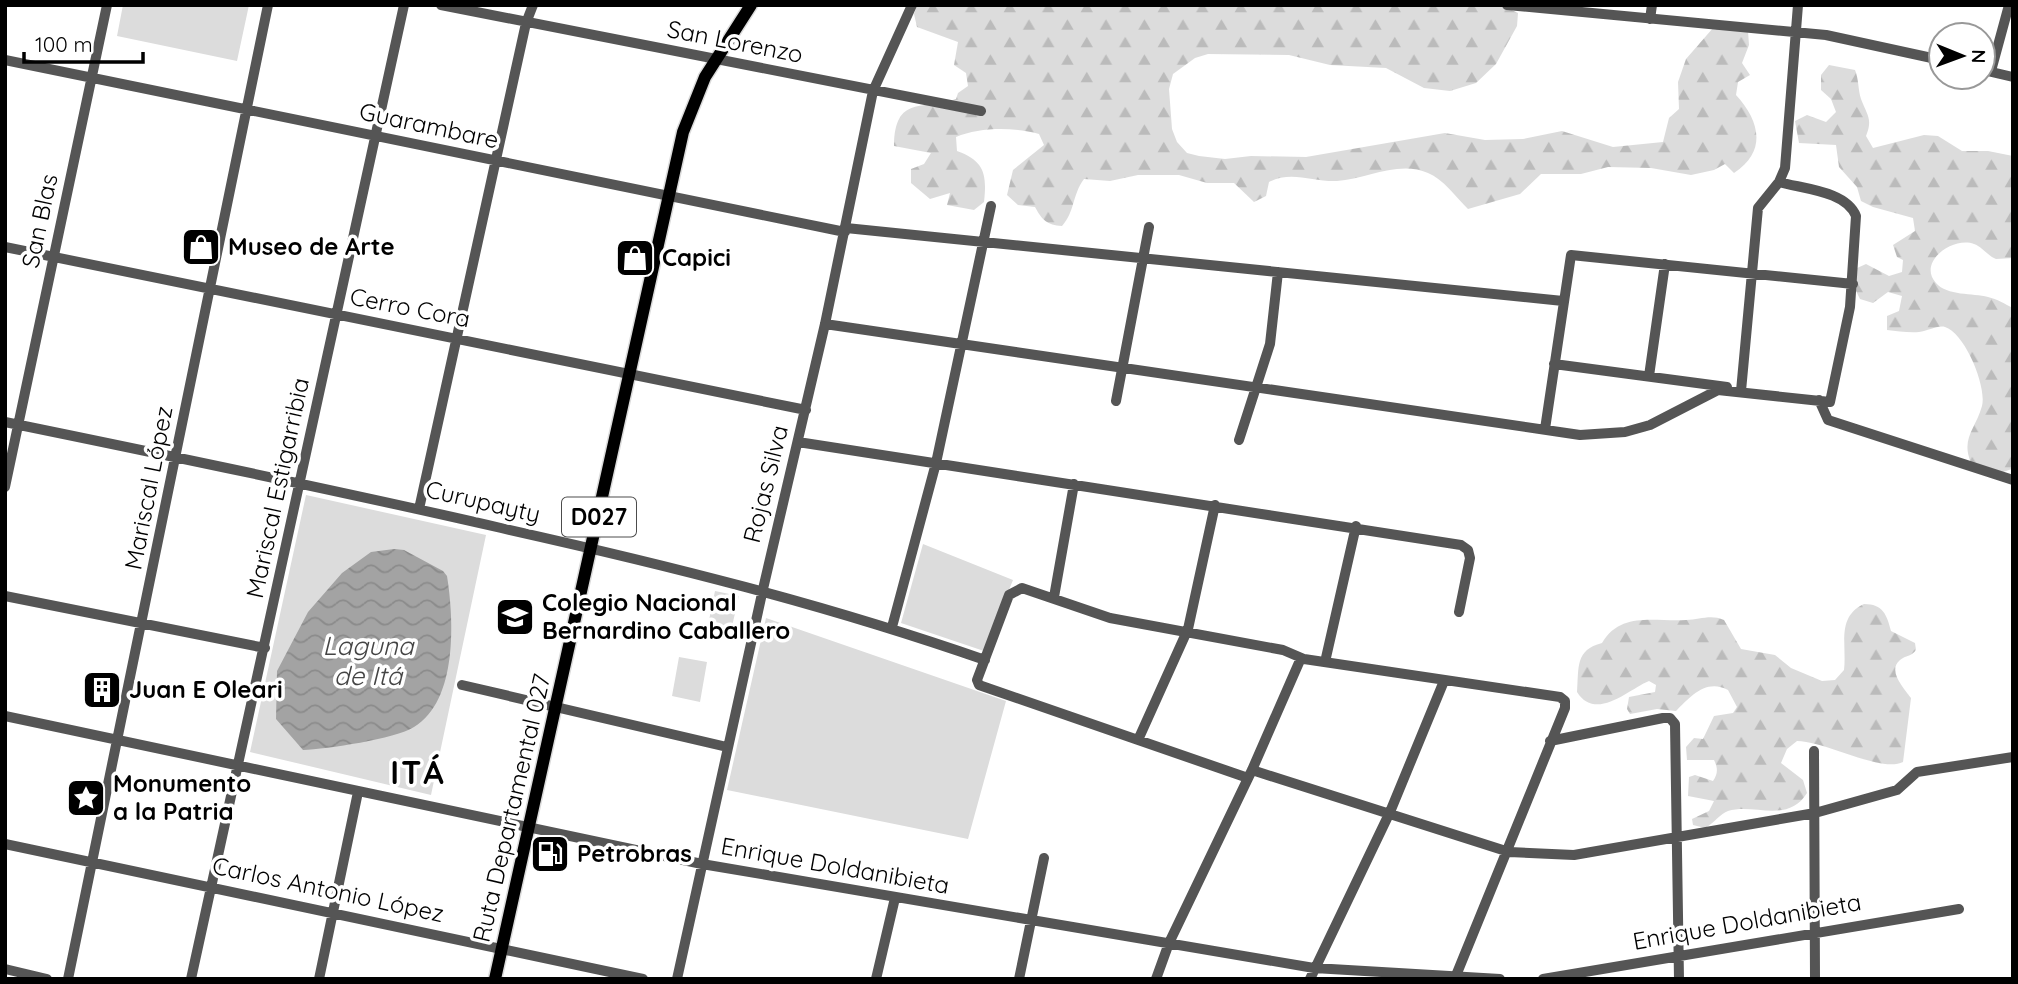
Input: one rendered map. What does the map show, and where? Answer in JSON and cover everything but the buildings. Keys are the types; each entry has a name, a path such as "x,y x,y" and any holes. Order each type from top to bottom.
{"main road":[{"name":"Ruta Departamental 027","path":"495,979 683,132 715,60 751,5"}],"street":[{"name":"San Blas","path":"5,487 107,5"},
{"name":"Mariscal López","path":"68,979 268,5"},
{"name":"Mariscal Estigarribia","path":"191,979 302,482 404,5"},
{"name":"San Lorenzo","path":"441,5 981,111"},
{"path":"419,509 526,23 533,5"},
{"name":"Rojas Silva","path":"677,979 727,747 846,230 873,91 912,5"},
{"path":"1507,5 1856,40 1927,57"},
{"path":"1650,19 1652,5"},
{"path":"1739,391 1758,208 1779,182 1785,168 1798,5"},
{"path":"1997,41 2009,5"},
{"name":"Guarambare","path":"5,60 846,230 1563,301"},
{"path":"825,324 1580,435 1625,432 1650,425 1701,396 1718,390 1830,402 1853,284 1857,216 1852,204 1779,182"},
{"path":"891,627 936,463 964,344 991,206"},
{"path":"1116,401 1149,227"},
{"name":"Cerro Cora","path":"5,247 806,410"},
{"path":"1545,429 1571,255 1853,284"},
{"path":"1649,376 1665,264"},
{"path":"1239,440 1270,344 1278,272"},
{"path":"1554,364 1718,384 1739,391"},
{"path":"1819,400 1828,420 2013,480"},
{"name":"Curupayty","path":"5,422 302,482 763,589 891,627 985,660"},
{"path":"798,442 1356,526 1461,545 1468,550 1469,566 1459,612"},
{"path":"1054,597 1074,484"},
{"path":"1138,740 1187,632 1215,505"},
{"path":"1325,662 1356,526"},
{"path":"1455,977 1508,852 1565,708 1565,701 1560,697 1301,658 1283,650 1110,618 1022,588 1009,595 977,680 979,685 1138,740 1390,812 1508,852 1574,855 1815,813 1897,790 1916,772 2013,757"},
{"path":"5,596 265,648"},
{"path":"1156,979 1169,943 1250,774 1301,658"},
{"path":"1310,979 1390,812 1444,681"},
{"path":"462,685 727,747"},
{"name":"Enrique Doldanibieta","path":"5,716 119,738 358,792 702,864 1031,922 1314,968 1500,979"},
{"path":"1550,741 1670,718 1675,724 1679,979"},
{"path":"1814,751 1815,979"},
{"path":"319,979 358,792"},
{"name":"Carlos Antonio López","path":"5,844 502,947 643,979"},
{"path":"1019,979 1044,858"},
{"path":"876,979 895,898"},
{"name":"Enrique Doldanibieta","path":"1543,979 1680,953 1959,909"},
{"path":"5,969 47,979"}],"green space":[{"path":"123,5 249,5 237,61 117,36"},
{"path":"917,5 1501,5 1518,13 1517,26 1496,64 1476,83 1450,91 1424,88 1386,68 1330,65 1289,55 1208,54 1195,58 1173,74 1169,89 1172,129 1177,142 1187,153 1225,159 1251,156 1306,157 1445,133 1485,140 1523,139 1562,131 1613,147 1663,142 1669,118 1679,109 1678,82 1686,59 1713,28 1748,31 1749,45 1742,63 1750,75 1738,82 1736,95 1754,125 1756,145 1745,164 1734,173 1725,164 1714,170 1691,175 1651,168 1608,167 1581,174 1541,174 1520,194 1468,209 1434,176 1406,168 1337,181 1294,177 1277,179 1269,182 1266,196 1254,202 1234,183 1207,183 1179,175 1138,175 1110,181 1084,179 1062,226 1046,221 1035,207 1018,205 1007,195 1013,170 1044,145 1039,134 997,129 956,137 957,151 979,164 984,177 984,202 974,210 947,205 950,193 930,199 911,183 911,169 924,164 931,153 894,146 899,118 913,107 956,99 958,93 968,86 966,73 954,65 958,42 917,27 914,14"},
{"path":"1829,65 1855,70 1869,121 1866,136 1873,148 1924,135 1938,136 1962,151 1988,151 2013,156 2013,258 1996,259 1977,245 1966,243 1948,247 1934,259 1931,267 1931,275 1936,283 1947,290 1991,298 2013,308 2012,469 2000,473 1973,467 1969,457 1968,442 1983,397 1978,374 1960,339 1945,327 1915,332 1887,330 1887,316 1899,311 1902,296 1888,292 1873,303 1860,299 1854,287 1855,269 1866,264 1889,276 1902,272 1903,260 1897,257 1893,245 1915,231 1913,218 1861,201 1857,187 1839,167 1836,145 1799,143 1795,121 1807,115 1826,122 1836,112 1831,99 1821,90 1821,75"},
{"path":"306,495 486,535 431,795 250,752"},
{"path":"923,544 1013,580 984,651 901,623"},
{"path":"715,591 739,596 730,635 707,630"},
{"path":"1864,604 1880,608 1886,615 1891,631 1915,643 1916,650 1900,660 1895,669 1898,679 1911,698 1903,762 1881,763 1797,741 1787,749 1781,763 1803,780 1807,793 1790,808 1770,811 1738,809 1725,812 1705,828 1693,825 1692,819 1709,811 1714,801 1688,796 1689,777 1695,775 1713,781 1717,768 1714,760 1687,760 1686,747 1694,738 1703,739 1714,716 1733,713 1737,707 1728,690 1713,686 1706,688 1693,695 1676,711 1657,709 1630,714 1627,709 1629,697 1655,692 1656,685 1649,681 1603,704 1593,704 1577,692 1580,661 1587,650 1602,643 1619,626 1639,620 1719,618 1724,620 1741,649 1775,655 1791,668 1822,681 1835,680 1844,670 1845,633 1849,616"},
{"path":"766,618 1006,701 968,839 727,790"},
{"path":"679,657 707,662 700,702 672,696"}],"water":[{"name":"Laguna de Itá","path":"404,550 443,571 447,576 451,614 450,658 439,698 428,715 414,727 392,736 303,750 276,719 277,671 308,612 342,573 371,552"}],"place":[{"name":"Museo de Arte","path":"201,247"},
{"name":"Capici","path":"635,258"},
{"name":"Colegio Nacional Bernardino Caballero","path":"515,617"},
{"name":"Juan E Oleari","path":"102,690"},
{"name":"Monumento a la Patria","path":"86,798"},
{"name":"Petrobras","path":"550,854"}],"district":[{"name":"ITÁ","path":"418,773"}]}
